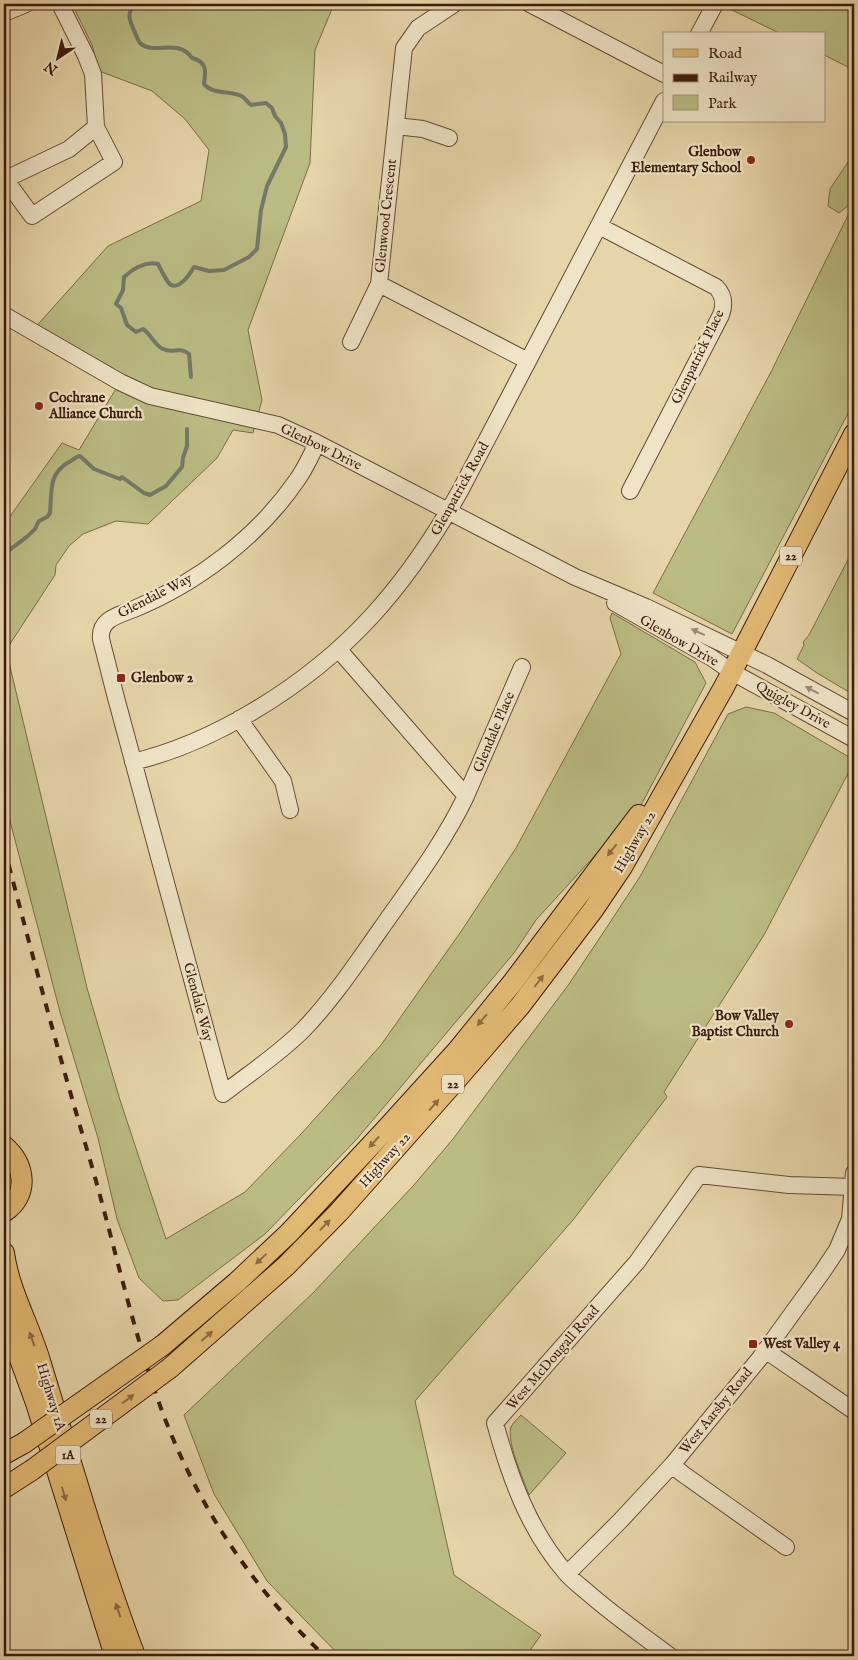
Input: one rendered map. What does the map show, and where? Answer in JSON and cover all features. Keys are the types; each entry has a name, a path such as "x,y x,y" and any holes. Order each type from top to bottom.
{"main road":[{"name":"Highway 22","path":"4,1488 32,1470 170,1368 286,1266 380,1167 520,1006 602,896 622,866 732,672 854,434"},
{"name":"Highway 22","path":"4,1454 24,1443 163,1345 237,1282 289,1233 457,1051 514,982 685,756"},
{"path":"4,1146 12,1153 19,1164 22,1176 20,1189 10,1206 4,1230"},
{"name":"Highway 1A","path":"4,1252 12,1287 40,1361 95,1539 135,1656"},
{"name":"Highway 1A","path":"4,1315 36,1403 115,1656"}],"street":[{"path":"4,13 26,4"},
{"path":"60,4 93,74 96,127 114,162 32,216 4,179 69,149 96,127"},
{"name":"Glenwood Crescent","path":"454,4 418,28 404,48 379,284 528,361"},
{"path":"530,4 663,73"},
{"path":"700,32 714,4"},
{"name":"Glenpatrick Road","path":"133,762 177,748 219,730 296,684 339,650 394,592 422,556 449,512 663,103"},
{"path":"396,126 423,130 449,138"},
{"name":"Glenpatrick Place","path":"599,226 716,287 722,294 724,303 721,315 630,491"},
{"path":"350,342 379,284"},
{"name":"Glenbow Drive","path":"4,315 120,382 150,396 278,425 317,443 575,577 646,607 742,653"},
{"name":"Glendale Way","path":"317,443 298,480 288,493 238,545 188,581 154,600 111,619 104,624 100,632 133,762 223,1094 293,1040 314,1017 359,959 412,884 447,831 466,796"},
{"name":"Glenbow Drive","path":"575,577 617,605 712,658 732,672"},
{"path":"339,650 466,796"},
{"name":"Quigley Drive","path":"742,653 766,664 854,713"},
{"name":"Glendale Place","path":"466,796 522,667"},
{"name":"Quigley Drive","path":"732,672 854,739"},
{"path":"239,719 283,781 290,810"},
{"name":"West McDougall Road","path":"670,1656 606,1609 567,1574 543,1542 522,1506 507,1465 495,1423 637,1262 699,1175 789,1185 854,1182"},
{"name":"West Aarsby Road","path":"567,1574 672,1465 766,1350 836,1250 850,1219 854,1182"},
{"path":"766,1350 854,1411"},
{"path":"672,1465 786,1547"}],"green space":[{"path":"83,4 334,4 315,50 310,163 248,330 262,400 253,433 233,430 217,458 148,524 116,521 83,534 69,546 56,565 55,575 6,650 87,988 120,1100 166,1239 245,1192 301,1134 381,1045 462,930 516,848 621,654 610,618 612,613 695,662 706,683 641,805 536,920 514,953 356,1140 265,1234 178,1300 163,1301 139,1278 117,1219 98,1138 60,1012 4,798 4,525 62,443 79,450 120,382 32,331 108,246 201,201 209,150 185,119 152,91 99,71 92,45 74,8"},
{"path":"733,4 854,4 854,70 826,56 826,32 777,32 730,9"},
{"path":"854,153 854,197 849,205 839,213 828,206 830,189"},
{"path":"854,203 854,402 732,634 653,593 771,372"},
{"path":"854,548 854,695 797,659 804,645 803,642 809,635"},
{"path":"746,707 774,713 854,760 854,762 764,935 664,1092 667,1097 573,1220 415,1401 454,1575 541,1635 526,1656 340,1656 267,1581 214,1494 184,1415 313,1293 413,1186 453,1139 569,984 641,875 728,714"},
{"path":"521,1415 566,1453 529,1495 513,1451 510,1433 512,1425"}],"waterway":[{"path":"146,4 131,9 130,14 131,23 140,43 145,47 173,47 186,52 203,64 205,71 204,84 207,87 216,91 241,96 251,105 266,103 272,108 285,134 286,147 267,186 261,210 257,249 249,257 224,270 209,271 194,267 183,282 175,286 168,282 158,264 153,263 140,266 124,277 123,290 116,304 121,308 127,325 136,332 143,329 163,349 170,351 179,350 189,354 191,377"},
{"path":"4,555 30,534 39,521 50,513 51,490 54,478 57,472 69,462 80,456 94,469 120,479 122,477 144,493 150,495 166,486 182,467 187,446 187,429"}],"railway":[{"path":"4,847 140,1345 162,1411 192,1479 229,1543 274,1603 325,1656"}],"place":[{"name":"Glenbow Elementary School","path":"751,160"},
{"name":"Cochrane Alliance Church","path":"39,406"},
{"name":"Glenbow 2","path":"121,678"},
{"name":"Bow Valley Baptist Church","path":"789,1024"},
{"name":"West Valley 4","path":"753,1344"}]}
